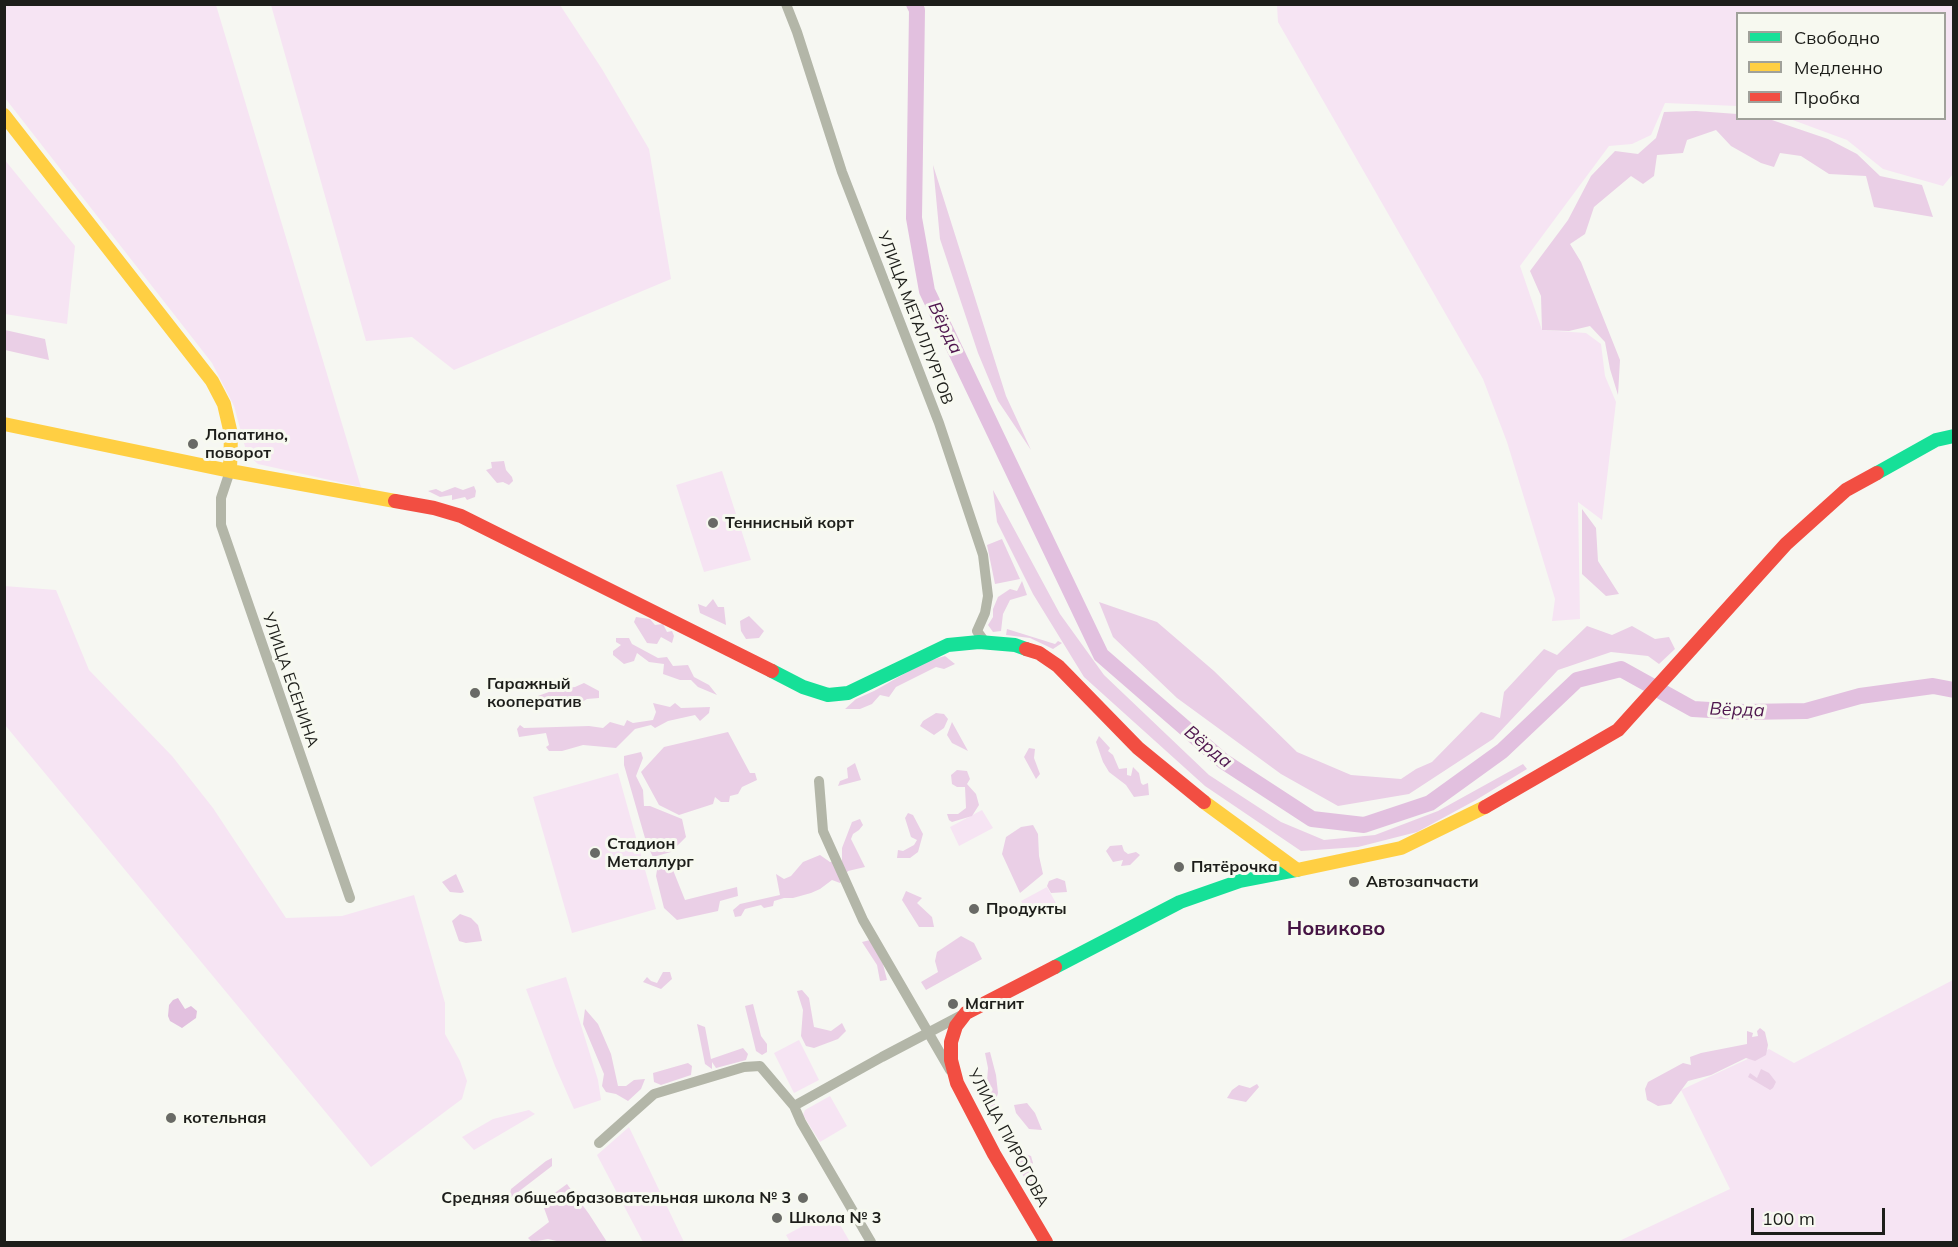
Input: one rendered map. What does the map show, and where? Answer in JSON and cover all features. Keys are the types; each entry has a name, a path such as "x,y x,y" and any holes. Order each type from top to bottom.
{"street":[{"name":"УЛИЦА МЕТАЛЛУРГОВ","path":"786,4 842,172 939,423 983,555 988,596 985,613 976,631 985,642"},
{"path":"4,115 212,381 224,404 231,434 230,471"},
{"path":"4,424 230,471 434,508 461,516 803,687 828,694 848,693 948,645 985,642 1039,653 1058,666 1138,748 1197,797 1297,870"},
{"path":"794,1106 930,1032 1180,902 1240,881 1401,848 1471,815 1618,730 1786,544 1846,490 1936,440 1953,436"},
{"name":"УЛИЦА ЕСЕНИНА","path":"230,471 220,498 221,525 350,898"},
{"path":"819,781 823,831 863,920 930,1032 957,1083"},
{"name":"УЛИЦА ПИРОГОВА","path":"966,1013 957,1026 951,1042 951,1060 957,1083 994,1154 1046,1242"},
{"path":"599,1143 654,1094 744,1067 760,1066 794,1106 871,1242"}],"shaded area":[{"path":"5,4 216,5 361,487 258,464 247,454 234,406 212,363 5,98"},
{"path":"271,5 560,5 602,69 649,149 671,279 454,370 412,337 366,341"},
{"path":"1277,5 1953,5 1953,174 1943,186 1883,169 1847,140 1793,120 1946,120 1946,12 1736,12 1736,106 1665,103 1651,135 1632,144 1609,146 1520,266 1542,330 1586,333 1601,344 1605,376 1616,402 1602,520 1578,502 1580,619 1552,621 1555,599 1507,442 1483,379 1278,22"},
{"path":"1696,111 1736,114 1736,120 1772,120 1828,139 1857,154 1880,176 1922,185 1933,217 1874,207 1866,176 1829,174 1801,156 1780,153 1774,167 1761,163 1731,146 1716,130 1687,140 1683,153 1657,155 1654,176 1643,184 1631,176 1594,207 1585,234 1570,244 1581,262 1620,360 1618,395 1605,342 1590,326 1569,331 1542,330 1541,296 1530,271 1568,220 1591,176 1615,151 1638,154 1656,138 1664,112"},
{"path":"4,159 75,246 67,324 5,314"},
{"path":"933,165 1006,396 1031,450 998,401 978,353 940,239"},
{"path":"5,330 45,339 49,360 5,350"},
{"path":"504,461 506,470 513,481 509,485 503,482 497,483 486,470 492,468 491,462"},
{"name":"Теннисный корт","path":"722,471 751,560 704,572 676,485"},
{"path":"474,486 475,497 467,500 465,497 452,500 452,495 440,497 428,491 436,489 442,492 455,487 463,490"},
{"path":"993,490 1060,614 1104,675 1209,775 1281,822 1324,840 1375,835 1438,811 1523,764 1527,769 1417,832 1358,847 1301,851 1205,786 1084,677 1033,594 997,522"},
{"path":"1582,509 1596,528 1598,561 1619,594 1606,596 1582,574"},
{"path":"1002,539 1020,579 995,584 987,545"},
{"path":"1022,581 1027,595 1010,600 1003,614 1001,631 993,632 988,625 993,617 993,609 998,597 1010,589 1017,591"},
{"path":"4,586 56,590 89,670 172,756 213,808 286,918 342,916 414,895 445,1003 445,1034 460,1061 467,1081 462,1099 371,1167 5,725"},
{"path":"713,599 718,607 724,607 726,625 700,613 698,604 706,607"},
{"path":"1099,602 1157,622 1214,671 1297,752 1351,775 1401,779 1432,762 1481,712 1500,718 1504,692 1544,649 1557,655 1587,626 1612,635 1632,626 1655,639 1669,637 1675,649 1659,664 1648,656 1611,652 1558,670 1493,739 1409,794 1338,806 1281,774 1177,698 1113,637"},
{"path":"749,616 764,631 759,638 746,639 741,631 740,621"},
{"path":"636,617 650,619 655,625 663,624 667,632 672,631 674,636 672,643 661,637 657,644 647,643 634,622"},
{"path":"1007,629 1055,644 1058,641 1062,643 1053,649 1030,638 1006,635"},
{"path":"616,638 629,638 632,644 658,658 667,657 673,666 688,665 694,677 709,685 717,695 698,687 691,680 680,680 663,674 664,664 649,662 637,653 634,661 624,664 613,655 613,651 621,645 616,642"},
{"path":"945,656 955,664 944,669 936,667 896,687 889,697 880,695 872,704 860,709 845,709 856,699 925,662"},
{"path":"584,683 599,691 599,698 587,699 572,708 566,703 541,705 538,696"},
{"path":"653,703 670,707 675,703 681,708 710,707 709,713 700,721 695,715 668,721 655,728 651,725 635,729 616,748 583,745 562,751 549,751 546,747 549,745 546,733 519,737 517,729 520,725 524,728 589,726 603,728 610,722 624,726 627,720 633,723 653,720 656,712"},
{"path":"936,713 944,714 948,719 944,728 934,735 920,726 923,721"},
{"path":"952,722 968,751 952,743 947,735"},
{"path":"728,732 750,773 755,773 757,780 742,787 738,794 730,796 729,802 721,802 715,797 713,804 679,815 659,805 641,772 664,747"},
{"path":"1099,736 1110,748 1108,751 1113,755 1119,769 1127,768 1127,775 1131,776 1133,767 1139,773 1141,783 1143,785 1148,783 1149,795 1134,797 1126,785 1109,772 1096,742"},
{"path":"1029,748 1035,749 1034,758 1040,774 1036,779 1024,757"},
{"path":"641,752 643,758 636,776 643,790 644,806 650,806 682,819 686,837 671,852 653,857 647,845 624,765 624,756"},
{"path":"855,763 861,780 838,786 840,781 848,778 847,768"},
{"path":"957,770 967,771 970,779 967,784 976,794 979,805 972,816 952,822 947,814 958,814 966,808 965,787 952,784 951,775"},
{"name":"Стадион Металлург","path":"618,773 656,909 572,933 533,797"},
{"path":"982,810 993,828 959,846 950,827"},
{"path":"908,813 913,815 923,834 918,852 910,858 897,858 898,850 903,851 914,845 917,840 911,837 905,818"},
{"path":"860,819 863,825 851,839 865,867 848,871 840,883 832,880 811,893 774,901 773,906 764,908 761,905 745,909 741,916 735,917 733,910 740,904 780,895 776,874 784,879 791,876 803,862 820,855 830,862 842,862 842,848 852,822"},
{"path":"1033,825 1038,834 1043,874 1020,893 1002,854 1006,837 1021,827"},
{"path":"1122,845 1128,854 1136,852 1140,855 1130,865 1121,866 1123,860 1113,862 1106,851 1110,846"},
{"path":"669,860 685,900 737,887 738,896 720,901 718,911 677,920 664,908 656,876 658,864"},
{"path":"456,874 464,892 450,892 442,882"},
{"path":"1057,878 1065,881 1067,892 1051,893 1047,886 1049,881"},
{"path":"1047,887 1056,903 1031,919 1021,901"},
{"path":"906,891 922,898 917,903 932,917 934,927 919,927 902,900"},
{"path":"460,914 471,918 478,925 482,941 466,943 459,941 452,921"},
{"path":"961,936 974,943 982,959 926,990 921,982 938,972 935,961 937,952"},
{"path":"870,940 883,964 887,980 880,981 877,965 862,942"},
{"path":"663,972 670,972 672,979 661,989 643,982 647,977 657,983"},
{"path":"566,977 598,1080 601,1100 574,1109 526,989"},
{"path":"1953,980 1953,1242 1617,1242 1730,1189 1681,1090 1769,1049 1794,1063"},
{"path":"802,990 809,998 814,1027 831,1031 842,1023 846,1031 838,1039 814,1048 806,1046 801,1036 803,1010 797,991"},
{"path":"178,998 185,1009 191,1006 197,1011 196,1018 182,1028 170,1021 168,1016 169,1005"},
{"path":"753,1004 761,1036 767,1044 767,1052 762,1055 756,1051 745,1006"},
{"path":"585,1009 598,1024 611,1054 618,1086 626,1086 634,1080 645,1079 641,1089 628,1101 616,1094 606,1092 602,1086 604,1074 583,1024"},
{"path":"697,1024 705,1027 711,1059 743,1048 748,1054 746,1060 716,1068 712,1062 712,1069 705,1064"},
{"path":"1760,1028 1765,1032 1768,1045 1766,1055 1755,1061 1746,1058 1711,1075 1688,1081 1671,1104 1658,1106 1647,1100 1645,1089 1648,1082 1683,1063 1691,1065 1690,1057 1747,1044 1747,1031 1753,1033 1752,1037 1758,1036 1757,1031"},
{"path":"799,1040 819,1080 794,1093 774,1053"},
{"path":"990,1052 998,1093 995,1103 996,1111 993,1114 986,1102 990,1097 982,1090 979,1082 983,1087 987,1082 988,1068 985,1053"},
{"path":"688,1063 692,1066 691,1075 661,1085 654,1082 653,1073"},
{"path":"1761,1069 1769,1073 1776,1082 1770,1090 1748,1077 1750,1073 1757,1078"},
{"path":"1257,1084 1259,1087 1246,1102 1227,1098 1239,1085 1250,1088"},
{"path":"830,1096 847,1126 820,1142 803,1115 805,1110"},
{"path":"1027,1103 1035,1113 1042,1130 1029,1129 1016,1113 1014,1105"},
{"path":"529,1110 535,1114 474,1150 462,1137 493,1119"},
{"path":"629,1127 684,1242 643,1242 597,1155"},
{"path":"1022,1153 1031,1156 1033,1163 1029,1168 1033,1184 1031,1187 1022,1174 1025,1170 1018,1167 1016,1161"},
{"path":"552,1158 552,1166 509,1199 511,1189"},
{"path":"567,1184 607,1242 561,1242 548,1239 532,1242 528,1238 549,1222 544,1208 545,1200"},
{"path":"832,1211 850,1242 790,1242 786,1235"}],"waterway":[{"name":"Вёрда","path":"914,4 917,10 914,218 927,291 1101,655 1223,761 1312,819 1364,825 1430,803 1502,751 1577,680 1621,669 1693,709 1744,712 1806,711 1860,696 1933,686 1954,690"}],"traffic: fast":[{"path":"1877,473 1936,440 1954,436"},
{"path":"772,671 803,687 828,695 848,693 948,645 979,642 1015,645 1026,649"},
{"path":"1055,967 1180,902 1240,881 1297,870"}],"traffic: slow":[{"path":"4,115 212,381 224,404 231,434 230,471"},
{"path":"4,424 230,471 395,501"},
{"path":"1204,802 1297,870 1401,848 1485,807"}],"traffic: jam":[{"path":"1485,807 1618,730 1786,544 1846,490 1877,473"},
{"path":"395,501 434,508 461,516 772,671"},
{"path":"1026,649 1039,653 1058,666 1138,748 1204,802"},
{"path":"1046,1242 994,1154 957,1083 951,1060 951,1042 956,1026 966,1013 1055,967"}],"place":[{"name":"Лопатино, поворот","path":"193,444"},
{"name":"Теннисный корт","path":"713,523"},
{"name":"Гаражный кооператив","path":"475,693"},
{"name":"Стадион Металлург","path":"595,853"},
{"name":"Пятёрочка","path":"1179,867"},
{"name":"Автозапчасти","path":"1354,882"},
{"name":"Продукты","path":"974,909"},
{"name":"Магнит","path":"953,1004"},
{"name":"котельная","path":"171,1118"},
{"name":"Средняя общеобразовательная школа № 3","path":"803,1198"},
{"name":"Школа № 3","path":"777,1218"}],"district":[{"name":"Новиково","path":"1336,929"}]}
